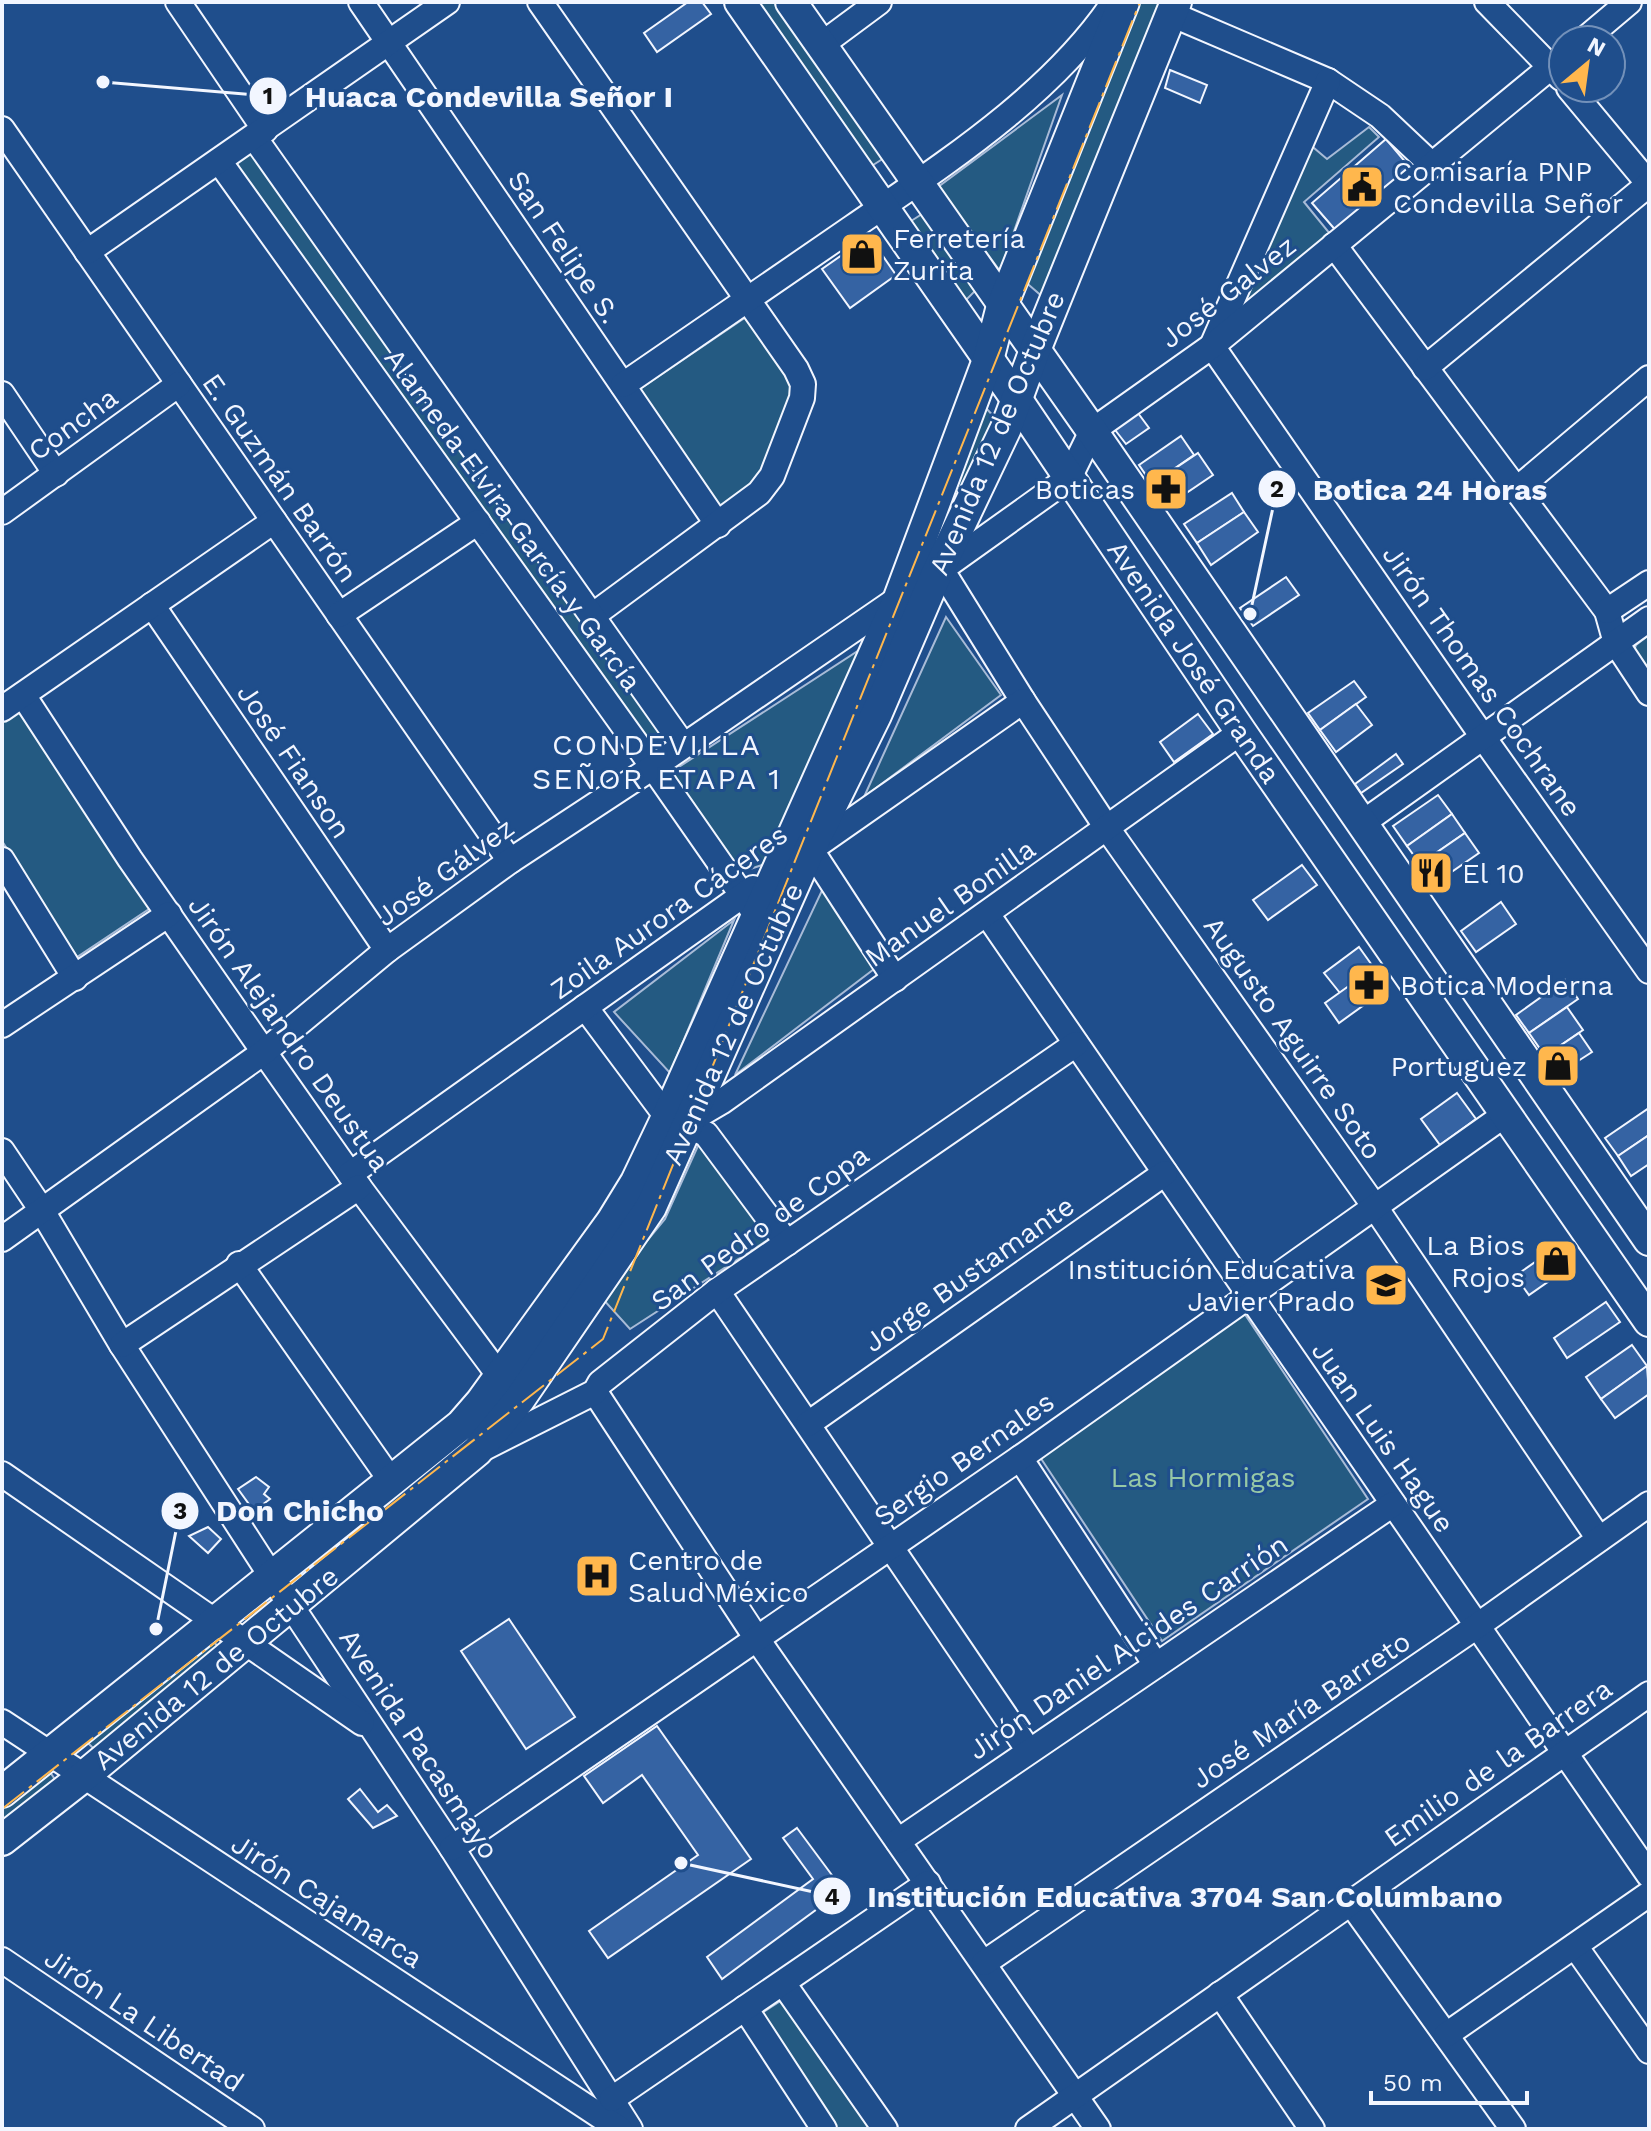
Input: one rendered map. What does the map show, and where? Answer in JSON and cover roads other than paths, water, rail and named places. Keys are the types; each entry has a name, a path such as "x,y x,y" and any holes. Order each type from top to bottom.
{"main road":[{"name":"Avenida José Granda","path":"740,2 1017,400 1241,732 1577,1218 1646,1308"},
{"name":"Avenida José Granda","path":"791,2 1092,431 1616,1194 1646,1229"},
{"name":"Avenida 12 de Octubre","path":"2,1840 247,1643 477,1451 519,1400 651,1207 683,1121 749,906 774,874 899,598 988,360 1002,306 1124,2"},
{"name":"Avenida 12 de Octubre","path":"2,1792 461,1425 683,1121 876,715 1017,400 1174,8"},
{"path":"1577,1218 1589,1225 1604,1225 1615,1213 1616,1194"}],"street":[{"name":"Alameda Elvira García y García","path":"178,2 259,134 683,745"},
{"name":"San Felipe S.","path":"361,2 718,525"},
{"path":"87,252 447,2"},
{"path":"540,2 748,299 803,384 802,398 772,476 759,493 592,616"},
{"path":"821,45 879,2"},
{"path":"623,385 917,183 1048,79 1095,31 1114,2"},
{"path":"1487,2 1547,57"},
{"path":"1603,24 1629,2"},
{"path":"1174,8 1328,81 1380,116 1432,165"},
{"name":"José Galvez","path":"939,571 1069,478 1092,431 1212,346 1432,165 1547,77"},
{"path":"1212,346 1328,81"},
{"path":"1425,368 1649,184 1582,104"},
{"name":"E. Guzmán Barrón","path":"2,129 510,861"},
{"name":"Alameda Elvira García y García","path":"219,161 749,906"},
{"path":"1334,245 1607,611 1616,643 1649,693"},
{"name":"Jirón Thomas Cochrane","path":"1212,346 1649,971"},
{"path":"1516,490 1649,378"},
{"name":"Concha","path":"2,512 179,384"},
{"path":"2,394 56,474"},
{"path":"2,709 274,521"},
{"path":"339,615 478,522"},
{"name":"José Gálvez","path":"3,1236 264,1052 387,950 510,861 939,571"},
{"name":"Augusto Aguirre Soto","path":"939,571 1107,828 1375,1207 1599,1539"},
{"path":"1607,611 1649,583"},
{"name":"José Fianson","path":"152,605 387,950"},
{"path":"1361,824 1649,619"},
{"name":"Jirón Alejandro Deustua","path":"23,695 130,859 264,1052 499,1377 519,1400"},
{"name":"Zoila Aurora Cáceres","path":"774,874 1023,701"},
{"name":"Manuel Bonilla","path":"683,1121 721,1102 1241,732"},
{"path":"810,851 895,979"},
{"path":"2,860 75,978"},
{"name":"Zoila Aurora Cáceres","path":"122,1345 355,1180 585,1007 749,906"},
{"path":"2,1025 169,914"},
{"name":"Juan Luis Hague","path":"987,914 1649,1875"},
{"path":"585,1007 683,1121 706,1134 787,1243"},
{"name":"San Pedro de Copa","path":"477,1451 595,1392 600,1383 717,1291 1076,1044"},
{"name":"Sergio Bernales","path":"452,1848 1020,1458 1506,1114"},
{"name":"Avenida Pacasmayo","path":"2,1151 41,1209 122,1345 452,1848 630,2129"},
{"name":"Jorge Bustamante","path":"808,1424 1165,1173"},
{"path":"239,1264 392,1482"},
{"path":"717,1291 1029,1751"},
{"path":"595,1392 757,1639 1098,2129"},
{"path":"1020,1458 1156,1665"},
{"path":"2,1474 375,1731"},
{"name":"Jirón Daniel Alcides Carrión","path":"898,1841 1393,1504"},
{"name":"José María Barreto","path":"984,1963 1477,1626 1649,1504"},
{"name":"Emilio de la Barrera","path":"1028,2129 1649,1694"},
{"name":"Jirón Cajamarca","path":"2,1722 620,2129"},
{"path":"612,2099 928,1883"},
{"path":"1446,2035 1649,1894"},
{"path":"1351,1903 1513,2129"},
{"path":"1575,1946 1649,2051"},
{"name":"Jirón La Libertad","path":"2,1960 252,2129"},
{"path":"783,1983 885,2129"},
{"path":"1220,1994 1312,2129"},
{"path":"745,2008 824,2129"}],"place":[{"name":"Huaca Condevilla Señor I","path":"103,82"},
{"name":"Comisaría PNP Condevilla Señor","path":"1362,187"},
{"name":"Ferretería Zurita","path":"862,254"},
{"name":"Boticas","path":"1166,489"},
{"name":"Botica 24 Horas","path":"1250,614"},
{"name":"El 10","path":"1431,873"},
{"name":"Botica Moderna","path":"1369,985"},
{"name":"Portuguez","path":"1558,1066"},
{"name":"La Bios Rojos","path":"1556,1261"},
{"name":"Institución Educativa Javier Prado","path":"1386,1285"},
{"name":"Centro de Salud México","path":"597,1576"},
{"name":"Don Chicho","path":"156,1629"},
{"name":"Institución Educativa 3704 San Columbano","path":"681,1863"}],"district":[{"name":"CONDEVILLA SEÑOR ETAPA 1","path":"657,761"}],"park label":[{"name":"Las Hormigas","path":"1203,1477"}]}
